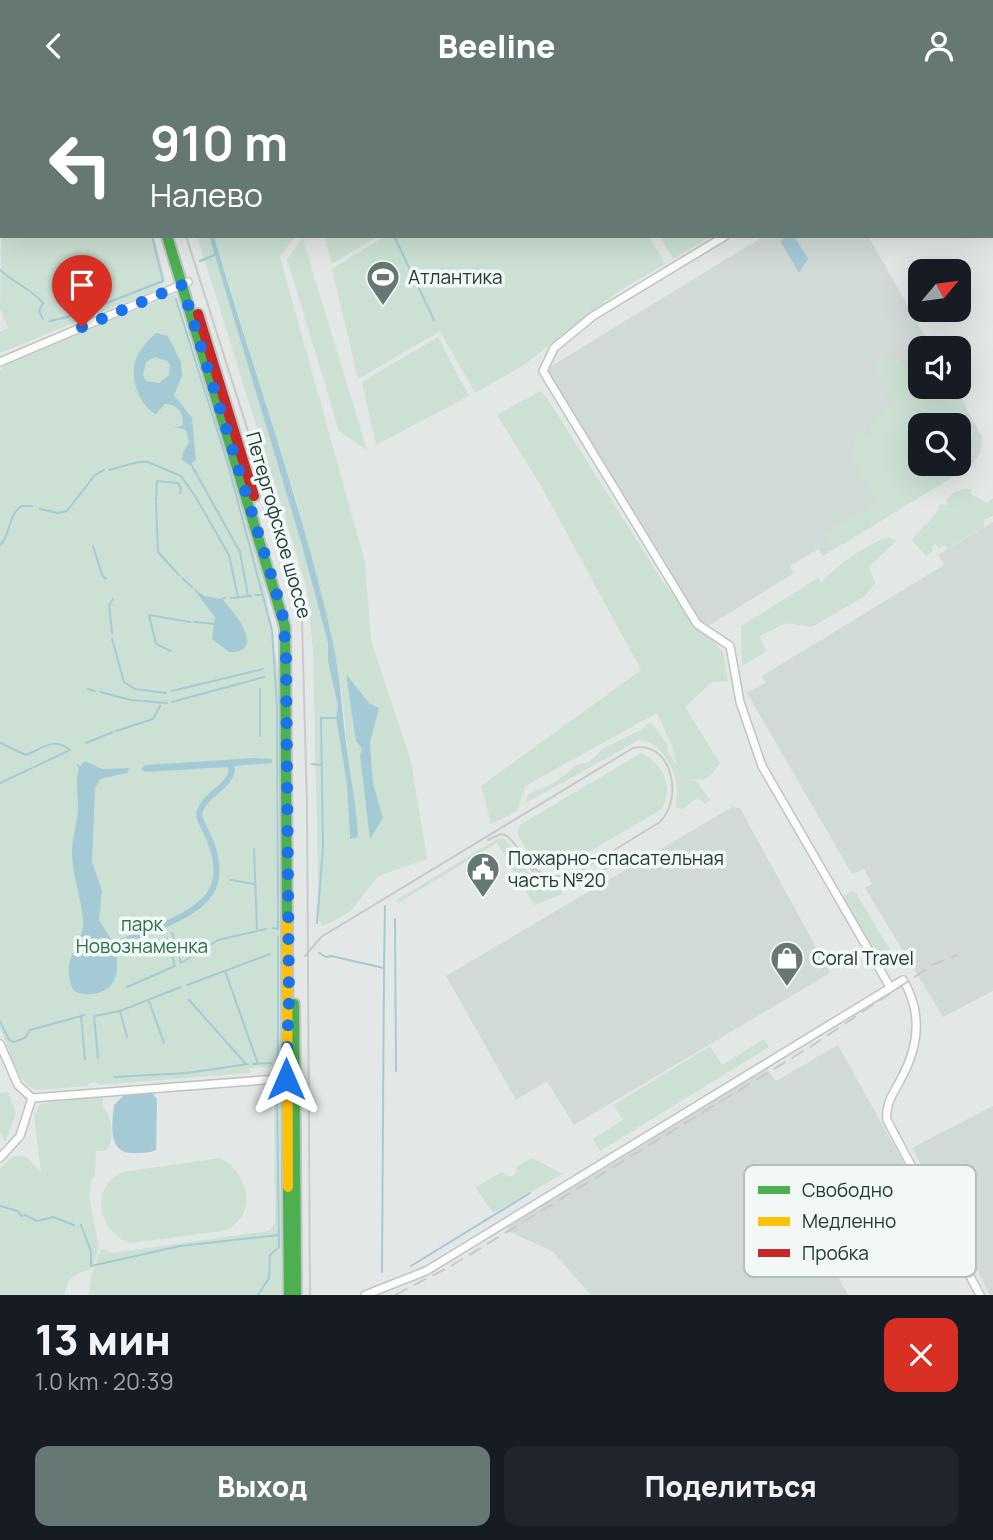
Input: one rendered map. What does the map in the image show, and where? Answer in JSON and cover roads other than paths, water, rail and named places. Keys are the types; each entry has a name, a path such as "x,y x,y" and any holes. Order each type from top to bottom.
{"main road":[{"name":"Петергофское шоссе","path":"168,238 185,283"},
{"name":"Петергофское шоссе","path":"174,238 185,283 285,627 290,1078 296,1295"},
{"name":"Петергофское шоссе","path":"289,1295 290,1078"}],"street":[{"path":"722,238 593,316 554,348 542,371 697,624 730,646 740,702 762,767 890,987"},
{"path":"0,362 185,283"},
{"path":"366,1295 426,1271 903,980 915,1011 917,1039 906,1070 888,1103 887,1120 911,1165"},
{"path":"0,1044 18,1085 32,1098 290,1078"},
{"path":"0,1158 20,1136 32,1098"},
{"path":"970,1277 980,1295"}],"water":[{"path":"210,238 215,238 276,436 332,638 357,817 358,837 350,839 347,785 336,718 338,706 328,662 328,643 301,542"},
{"path":"795,238 808,259 799,273 780,241"},
{"path":"156,333 168,336 181,362 182,376 174,395 192,418 196,460 189,465 182,460 189,442 186,430 166,424 178,427 183,425 181,413 176,407 165,404 156,414 145,405 137,390 134,374 136,359","holes":["155,357 167,361 170,365 169,375 159,383 146,381 143,375 146,362"]},
{"path":"192,587 204,596 222,599 244,630 246,646 229,652 212,639 215,617"},
{"path":"346,674 369,703 379,708 370,743 373,783 383,818 370,839 360,756 362,749 356,741"},
{"path":"272,759 272,763 235,766 230,776 228,767 145,772 141,769 145,765"},
{"path":"85,761 102,769 130,768 127,773 100,779 95,788 92,862 102,891 99,920 113,942 169,920 171,925 116,949 117,971 112,983 103,991 91,994 74,991 69,969 83,928 72,849 78,813 77,782 79,770"},
{"path":"152,1093 157,1099 156,1150 134,1153 119,1149 113,1137 114,1105 125,1094"}],"waterway":[{"path":"50,321 76,315 163,281 152,238"},
{"path":"395,238 434,320"},
{"path":"200,261 214,255"},
{"path":"0,270 43,303 39,311 43,319"},
{"path":"176,299 228,465 272,630 277,706 278,929 273,928"},
{"path":"109,470 148,462 181,476 229,555 238,597"},
{"path":"191,464 240,552 248,596"},
{"path":"40,509 58,513 67,511 95,475 104,470"},
{"path":"156,500 157,481 178,483 180,493"},
{"path":"156,502 158,552 179,575"},
{"path":"0,545 17,510 21,506 32,506"},
{"path":"93,546 102,575 106,579"},
{"path":"182,578 192,587"},
{"path":"256,595 263,595"},
{"path":"231,598 251,596"},
{"path":"112,633 109,605 113,599"},
{"path":"171,651 156,644 149,615 190,622"},
{"path":"194,622 216,624"},
{"path":"112,639 124,682 135,689 166,693"},
{"path":"172,691 263,669"},
{"path":"172,702 264,677"},
{"path":"88,689 95,691"},
{"path":"260,689 260,736"},
{"path":"100,692 131,700 167,703"},
{"path":"116,731 153,719 160,706"},
{"path":"317,923 323,847 321,718 336,718"},
{"path":"86,743 113,732"},
{"path":"0,743 26,755 53,744 70,750"},
{"path":"0,783 68,751"},
{"path":"312,764 321,765"},
{"path":"78,765 80,770"},
{"path":"164,925 199,906 213,888 216,864 212,844 199,814 206,801 230,777 232,770"},
{"path":"254,849 257,929"},
{"path":"231,880 254,884"},
{"path":"384,967 385,906"},
{"path":"395,919 396,1071"},
{"path":"172,933 181,963 218,940 266,929"},
{"path":"278,937 278,1071"},
{"path":"127,987 175,966 167,938"},
{"path":"319,953 326,957 384,968 382,1272"},
{"path":"187,985 270,954"},
{"path":"225,971 258,1064"},
{"path":"98,1058 94,1016 120,1011 181,987"},
{"path":"189,1000 246,1064"},
{"path":"149,1001 164,1043"},
{"path":"120,1011 127,1037"},
{"path":"84,1015 81,1016 85,1059"},
{"path":"0,1021 9,1040 14,1042 25,1038 30,1030 81,1016"},
{"path":"253,1064 271,1063"},
{"path":"114,1077 187,1073 248,1064"},
{"path":"258,1295 269,1278 270,1255 279,1247 277,1089"},
{"path":"411,1266 530,1193"},
{"path":"0,1206 18,1211 21,1216 25,1215 37,1221 53,1217 74,1225"},
{"path":"81,1225 91,1251 91,1266 180,1246 279,1235"}],"tram line":[{"path":"187,238 283,541 302,620 307,806 310,1295"},
{"path":"305,956 321,937 633,748 646,748 657,753 665,762 670,773 671,799 660,822 575,874 549,877 529,866"},
{"path":"488,840 501,834 507,836 537,876 548,884 560,887 585,881 631,852"}],"railway":[{"path":"395,1295 451,1266 810,1047 934,964 958,955"}],"place":[{"name":"Атлантика","path":"383,307"},
{"name":"Пожарно-спасательная часть №20","path":"483,899"},
{"name":"Coral Travel","path":"787,988"}],"park label":[{"name":"парк Новознаменка","path":"142,935"}]}
